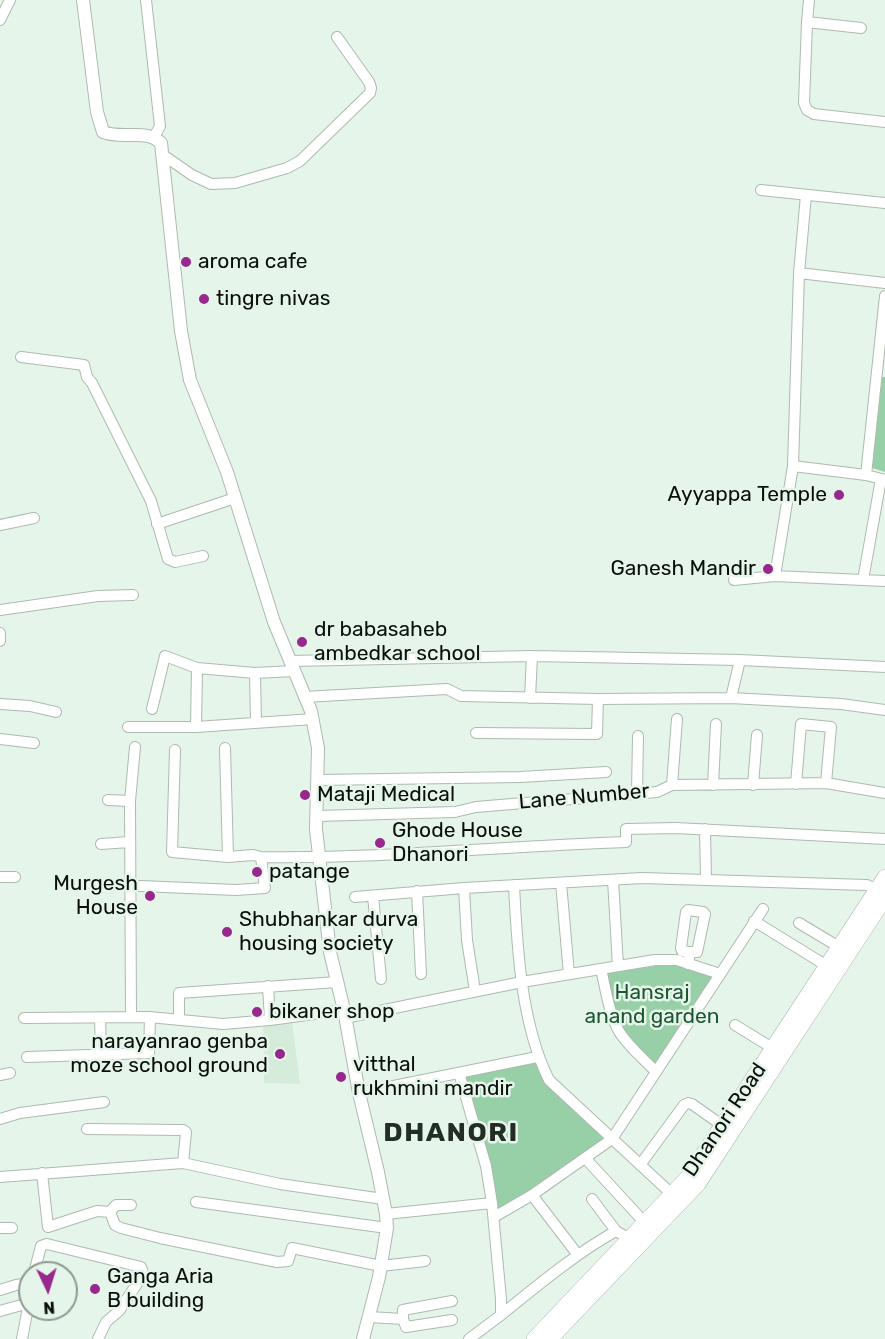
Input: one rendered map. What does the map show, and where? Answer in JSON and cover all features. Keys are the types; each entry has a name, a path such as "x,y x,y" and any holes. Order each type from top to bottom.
{"main road":[{"name":"Dhanori Road","path":"534,1339 553,1330 677,1198 774,1049 823,983 827,966 839,947 883,890"},
{"name":"Dhanori Road","path":"553,1330 623,1235 645,1223 710,1169 823,983 883,890"}],"street":[{"path":"0,20 10,0"},
{"path":"83,0 99,123 103,132 115,136 154,137 161,143 181,331 190,380 227,471 265,598 313,719 318,748 319,858 330,952 386,1214 387,1228 381,1266 363,1339"},
{"path":"146,0 160,126 154,137"},
{"path":"809,0 804,103 807,110 814,114 885,122"},
{"path":"807,22 861,28"},
{"path":"163,155 192,175 211,184 235,183 294,165 370,93 369,82 338,37"},
{"path":"761,190 885,203"},
{"path":"775,576 793,466 799,273 806,195"},
{"path":"799,273 885,283"},
{"path":"866,475 881,372 885,296"},
{"path":"21,357 84,365 87,377 143,483 166,554 171,561 203,556"},
{"path":"793,466 883,479 863,580"},
{"path":"156,524 235,498"},
{"path":"0,525 34,518"},
{"path":"734,580 775,576 885,581"},
{"path":"0,610 98,596 134,595"},
{"path":"0,633 0,641"},
{"path":"152,709 165,656 197,668 255,673 292,666 532,656 740,660 885,666"},
{"path":"530,698 532,656"},
{"path":"731,698 740,660"},
{"path":"196,727 197,668"},
{"path":"255,673 255,723"},
{"path":"304,697 447,689 461,696 598,699 731,698 841,704 885,710"},
{"path":"476,733 597,734 598,699"},
{"path":"0,704 30,706 56,712"},
{"path":"128,727 196,727 313,719"},
{"path":"672,785 677,719"},
{"path":"713,785 716,724"},
{"path":"796,784 801,724 831,727 826,783"},
{"path":"753,784 757,735"},
{"path":"638,736 638,793"},
{"path":"0,739 34,743"},
{"path":"131,1017 129,842 135,747"},
{"path":"225,748 228,857"},
{"path":"175,750 172,852 228,857 253,855 319,858 626,842 626,829 705,829 885,839"},
{"path":"318,780 520,777 606,772"},
{"name":"Lane Number","path":"317,816 455,812 485,806 657,792 672,785 826,783 885,793"},
{"path":"108,800 130,801"},
{"path":"705,829 706,879"},
{"path":"100,844 129,842"},
{"path":"92,884 236,890 265,888 261,857"},
{"path":"0,877 15,877"},
{"path":"355,897 417,891 642,878 867,885 883,890"},
{"path":"613,880 618,966"},
{"path":"561,883 569,974"},
{"path":"514,885 522,982 537,1057 549,1080 677,1198"},
{"path":"464,888 467,940 475,991"},
{"path":"417,891 421,974"},
{"path":"373,896 381,979"},
{"path":"494,1218 532,1195 612,1139 763,909"},
{"path":"754,921 827,966"},
{"path":"800,923 839,947"},
{"path":"688,964 690,952"},
{"path":"24,1018 131,1017 223,1023 344,1014 655,960 677,960 720,974"},
{"path":"601,969 608,1002 617,1028 656,1072"},
{"path":"179,1020 179,993 337,982"},
{"path":"268,986 270,1020"},
{"path":"100,1018 101,1053"},
{"path":"27,1057 149,1053 150,1018"},
{"path":"735,1025 774,1049"},
{"path":"359,1093 537,1057"},
{"path":"459,1073 486,1166 494,1218 501,1315"},
{"path":"0,1119 20,1113 105,1102"},
{"path":"640,1165 684,1105 688,1103 723,1126"},
{"path":"87,1129 183,1130 186,1132 183,1162"},
{"path":"585,1158 645,1223"},
{"path":"0,1177 183,1162 280,1184 383,1199"},
{"path":"42,1173 48,1227 97,1211 110,1212"},
{"path":"532,1195 578,1255"},
{"path":"470,1339 578,1255 623,1235 592,1199"},
{"path":"196,1202 387,1228"},
{"path":"386,1214 492,1203"},
{"path":"110,1212 116,1205 131,1205"},
{"path":"110,1212 116,1225 121,1228 277,1262 288,1261 292,1248 381,1266 425,1261"},
{"path":"0,1228 12,1228"},
{"path":"37,1261 41,1246 46,1244 141,1267 142,1276 119,1311 106,1322 98,1339"},
{"path":"0,1290 18,1285"},
{"path":"452,1301 403,1310 401,1313 406,1327 452,1320"},
{"path":"0,1311 18,1304"},
{"path":"369,1317 403,1319"},
{"path":"22,1339 25,1321"}],"shaded area":[{"name":"narayanrao genba moze school ground","path":"292,1021 300,1084 264,1083 263,1024"}],"green space":[{"path":"882,377 885,377 885,472 872,468"},
{"name":"Hansraj anand garden","path":"677,963 715,976 656,1065 621,1029 605,973"},
{"path":"534,1061 562,1096 604,1135 604,1139 499,1212 464,1075"}],"place":[{"name":"aroma cafe","path":"186,262"},
{"name":"tingre nivas","path":"204,299"},
{"name":"Ayyappa Temple","path":"839,495"},
{"name":"Ganesh Mandir","path":"768,569"},
{"name":"dr babasaheb ambedkar school","path":"302,642"},
{"name":"Mataji Medical","path":"305,795"},
{"name":"Ghode House Dhanori","path":"380,843"},
{"name":"patange","path":"257,872"},
{"name":"Murgesh House","path":"150,896"},
{"name":"Shubhankar durva housing society","path":"227,932"},
{"name":"bikaner shop","path":"257,1012"},
{"name":"narayanrao genba moze school ground","path":"280,1054"},
{"name":"vitthal rukhmini mandir","path":"341,1077"},
{"name":"Ganga Aria B building","path":"95,1289"}],"district":[{"name":"DHANORI","path":"451,1133"}]}
